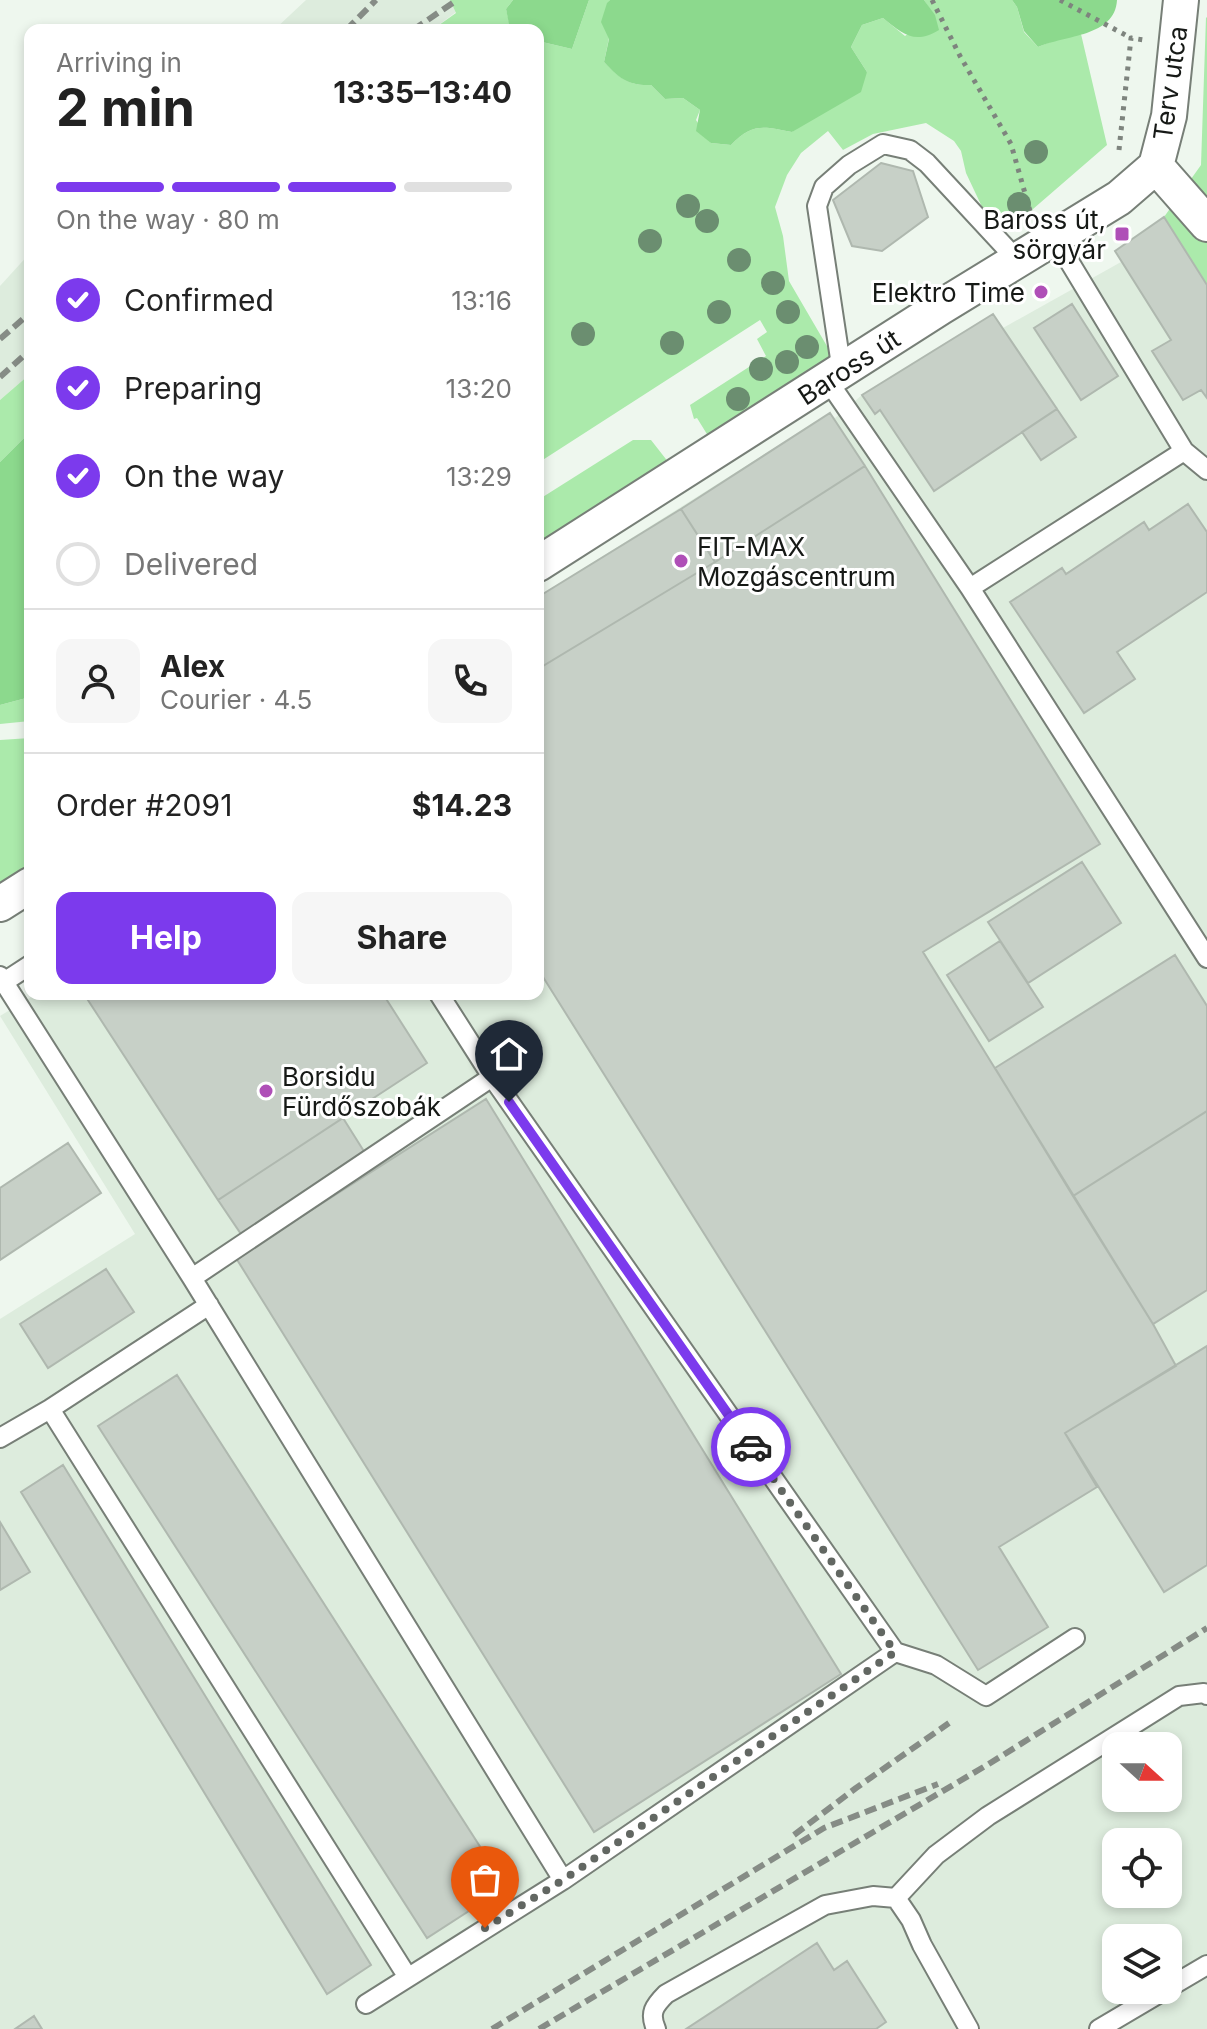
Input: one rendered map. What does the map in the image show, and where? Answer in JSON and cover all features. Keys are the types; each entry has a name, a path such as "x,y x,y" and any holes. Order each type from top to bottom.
{"street":[{"name":"Terv utca","path":"1156,166 1169,116 1181,0"},
{"name":"Baross út","path":"544,560 941,307 1119,198 1156,166"},
{"path":"1156,166 1207,224"},
{"path":"0,904 24,889"}],"lane":[{"path":"1207,470 1184,451 1038,249 952,188 910,150 883,144 849,165 824,187 817,206 835,377 1207,958"},
{"path":"970,588 1184,451"},
{"path":"24,968 2,979 209,1305 563,1880"},
{"path":"443,1000 492,1077 895,1652 936,1665 986,1696 1075,1638"},
{"path":"192,1278 492,1077"},
{"path":"0,1438 209,1305"},
{"path":"50,1409 407,1976"},
{"path":"366,2004 563,1880 895,1652"},
{"path":"896,1898 936,1855 988,1816 1179,1696 1193,1693 1207,1695"},
{"path":"656,2029 653,2008 666,1994 825,1905 873,1896 896,1898"},
{"path":"896,1898 969,2029"},
{"path":"1182,1980 1207,1965"},
{"path":"1099,2029 1142,2004"}],"path":[{"path":"932,0 1011,144 1038,249"},
{"path":"1060,0 1131,38 1177,44"},
{"path":"1110,162 1120,150 1131,38"}],"shaded area":[{"path":"306,0 450,0 456,12 440,24 280,24"},
{"path":"1164,217 1207,285 1207,2029 0,2029 0,1319 135,1234 0,1016 26,1000 544,1000 544,593 830,413 835,418 862,395 993,314 1003,328 1121,262 1115,251"},
{"path":"24,260 24,379 0,400 0,286"}],"green space":[{"path":"450,0 513,0 506,9 510,24 440,24 456,13"},
{"path":"513,0 589,0 572,49 544,42 544,24 509,24 506,9"},
{"path":"589,0 610,0 607,4 609,38 604,62 625,80 651,85 665,99 683,98 700,110 696,120 711,143 731,145 745,133 758,128 792,132 867,72 851,47 862,25 883,18 905,36 934,15 924,0 1012,0 1024,32 1038,47 1081,34 1107,145 1018,222 983,209 966,173 961,151 954,141 926,123 873,134 843,150 828,131 801,153 787,175 775,207 783,236 789,281 831,353 829,363 710,439 697,418 694,419 690,405 766,356 757,339 767,332 760,320 544,459 544,42 572,49"},
{"path":"610,0 924,0 935,15 939,30 916,37 903,33 883,18 862,25 851,47 867,72 861,92 792,132 758,128 745,133 731,145 711,143 696,131 700,110 683,98 665,99 651,85 624,80 604,62 609,39 601,22"},
{"path":"1012,0 1117,0 1108,21 1098,28 1038,47 1024,31"},
{"path":"1206,17 1207,285 1164,217 1201,165"},
{"path":"24,379 24,438 0,462 0,400"},
{"path":"24,438 24,699 0,705 0,462"},
{"path":"633,440 651,440 669,463 544,542 544,496"},
{"path":"24,699 24,722 0,724 0,705"},
{"path":"24,738 24,868 0,883 0,740"}],"building":[{"path":"881,163 913,171 928,217 882,251 852,246 833,200"},
{"path":"1164,217 1207,285 1207,398 1201,390 1183,400 1152,351 1171,340 1115,251"},
{"path":"1072,304 1118,376 1081,400 1034,328"},
{"path":"993,314 1057,409 934,491 880,410 875,414 862,395"},
{"path":"1057,409 1076,437 1041,460 1022,432"},
{"path":"830,413 865,466 715,562 681,509"},
{"path":"865,466 1100,844 923,952 1176,1366 1065,1433 1097,1487 999,1547 1048,1627 978,1670 544,979 544,665 715,562"},
{"path":"1188,504 1207,532 1207,592 1117,652 1135,679 1084,713 1010,602 1062,568 1066,574 1144,522 1149,530"},
{"path":"681,509 715,562 544,665 544,593"},
{"path":"1082,862 1121,923 1028,983 988,922"},
{"path":"1000,941 1043,1007 989,1041 947,975"},
{"path":"1175,955 1207,1006 1207,1111 1073,1196 995,1068"},
{"name":"Borsidu Fürdőszobák","path":"88,1000 387,1000 427,1063 218,1200"},
{"path":"486,1099 841,1674 594,1832 236,1258"},
{"path":"1207,1111 1207,1290 1153,1324 1073,1196"},
{"path":"343,1118 365,1153 241,1234 218,1200"},
{"path":"68,1143 101,1193 0,1260 0,1188"},
{"path":"106,1269 134,1312 48,1368 20,1324"},
{"path":"1207,1346 1207,1565 1164,1592 1065,1433"},
{"path":"177,1375 506,1887 427,1938 98,1426"},
{"path":"63,1465 371,1965 327,1994 21,1492"},
{"path":"0,1522 30,1572 0,1590"},
{"path":"817,1943 834,1970 847,1961 886,2022 876,2029 686,2029"},
{"path":"34,2016 42,2029 15,2029"}],"railway":[{"path":"352,24 376,0"},
{"path":"422,24 457,0"},
{"path":"0,339 24,318"},
{"path":"0,377 24,355"},
{"path":"539,2029 987,1765 1207,1628"},
{"path":"794,1835 949,1723"},
{"path":"492,2029 824,1828 938,1784"}],"way so far":[{"path":"485,1928 563,1880 895,1652 751,1447"}],"place":[{"name":"Baross út, sörgyár","path":"1122,234"},
{"name":"Elektro Time","path":"1041,292"},
{"name":"FIT-MAX Mozgáscentrum","path":"681,561"},
{"name":"Borsidu Fürdőszobák","path":"266,1091"}],"route":[{"path":"509,1102 751,1447"}]}
